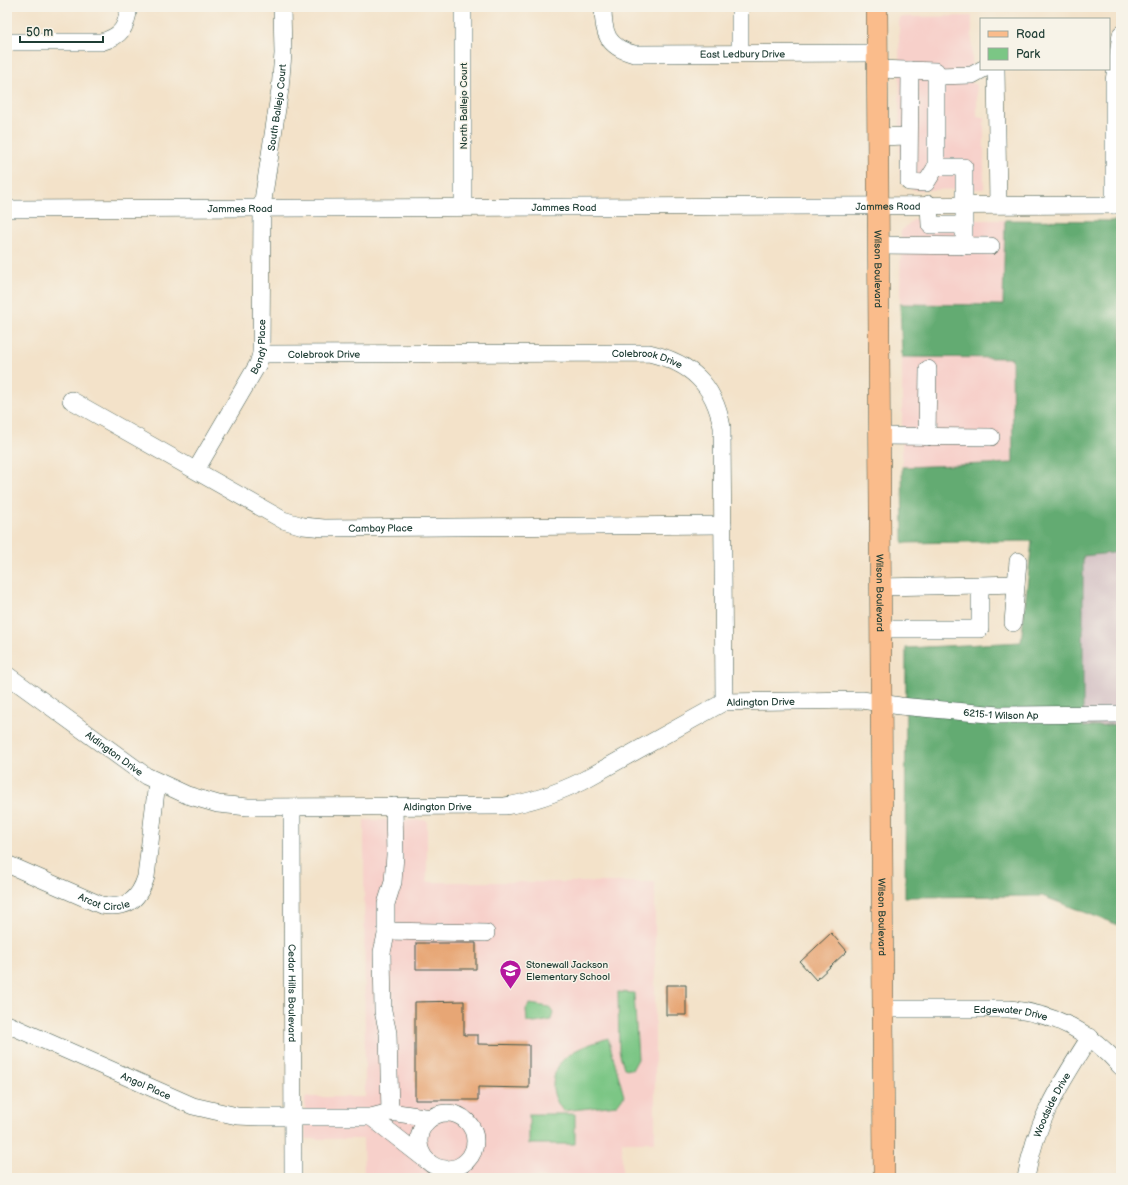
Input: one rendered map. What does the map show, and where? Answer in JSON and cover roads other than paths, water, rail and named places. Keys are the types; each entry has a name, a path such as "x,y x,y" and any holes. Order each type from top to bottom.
{"main road":[{"name":"Wilson Boulevard","path":"877,7 884,1178"}],"street":[{"path":"7,42 101,42 113,38 122,31 127,20 129,7"},
{"name":"South Ballejo Court","path":"262,207 280,89 283,54 282,7"},
{"name":"North Ballejo Court","path":"463,7 463,206"},
{"name":"East Ledbury Drive","path":"603,7 605,32 612,43 622,51 634,54 740,53 877,61 910,70 936,71 936,76"},
{"path":"740,7 740,53"},
{"path":"1118,205 1114,81 1121,34"},
{"path":"910,70 908,136 909,182 921,183 926,183 936,167 936,76 972,75 981,70"},
{"path":"996,70 998,204"},
{"path":"878,137 908,136"},
{"path":"936,167 964,167 964,246"},
{"path":"921,183 930,225"},
{"name":"Jammes Road","path":"7,209 925,204 1118,205"},
{"name":"Bondy Place","path":"196,470 258,364 261,354 262,207"},
{"path":"916,246 916,236 922,227 930,225 964,225"},
{"path":"878,245 991,246"},
{"name":"Colebrook Drive","path":"261,354 649,353 668,358 683,365 710,391 719,409 722,427 724,702"},
{"path":"926,437 928,370"},
{"name":"Cambay Place","path":"72,400 283,520 303,526 324,528 723,525"},
{"path":"879,436 992,437"},
{"path":"1013,623 1018,561"},
{"path":"881,629 980,629 980,584"},
{"path":"880,587 1016,584"},
{"name":"Aldington Drive","path":"7,676 129,765 157,782 187,795 218,804 248,807 505,806 540,799 560,792 724,702 862,700 881,704"},
{"name":"6215-1 Wilson Ap","path":"881,704 1015,716 1121,714"},
{"name":"Arcot Circle","path":"7,864 101,905 111,907 123,906 134,900 142,891 146,877 157,782"},
{"path":"394,806 395,855 392,882 386,904 386,931 382,952 382,1011 388,1033 390,1112 431,1118"},
{"name":"Cedar Hills Boulevard","path":"292,807 293,1178"},
{"path":"386,931 486,933"},
{"name":"Edgewater Drive","path":"883,1009 1026,1010 1050,1017 1074,1027 1090,1037 1108,1052 1121,1067"},
{"name":"Angol Place","path":"7,1024 193,1106 237,1116 371,1117 390,1112"},
{"name":"Woodside Drive","path":"1026,1178 1038,1129 1051,1101 1090,1037"},
{"path":"371,1117 427,1160 435,1166 444,1169 454,1168 463,1164 470,1158 476,1141 470,1124 460,1116 448,1112 431,1118 424,1124 420,1133 419,1143 427,1160"}],"place":[{"name":"Stonewall Jackson Elementary School","path":"510,990"}]}
